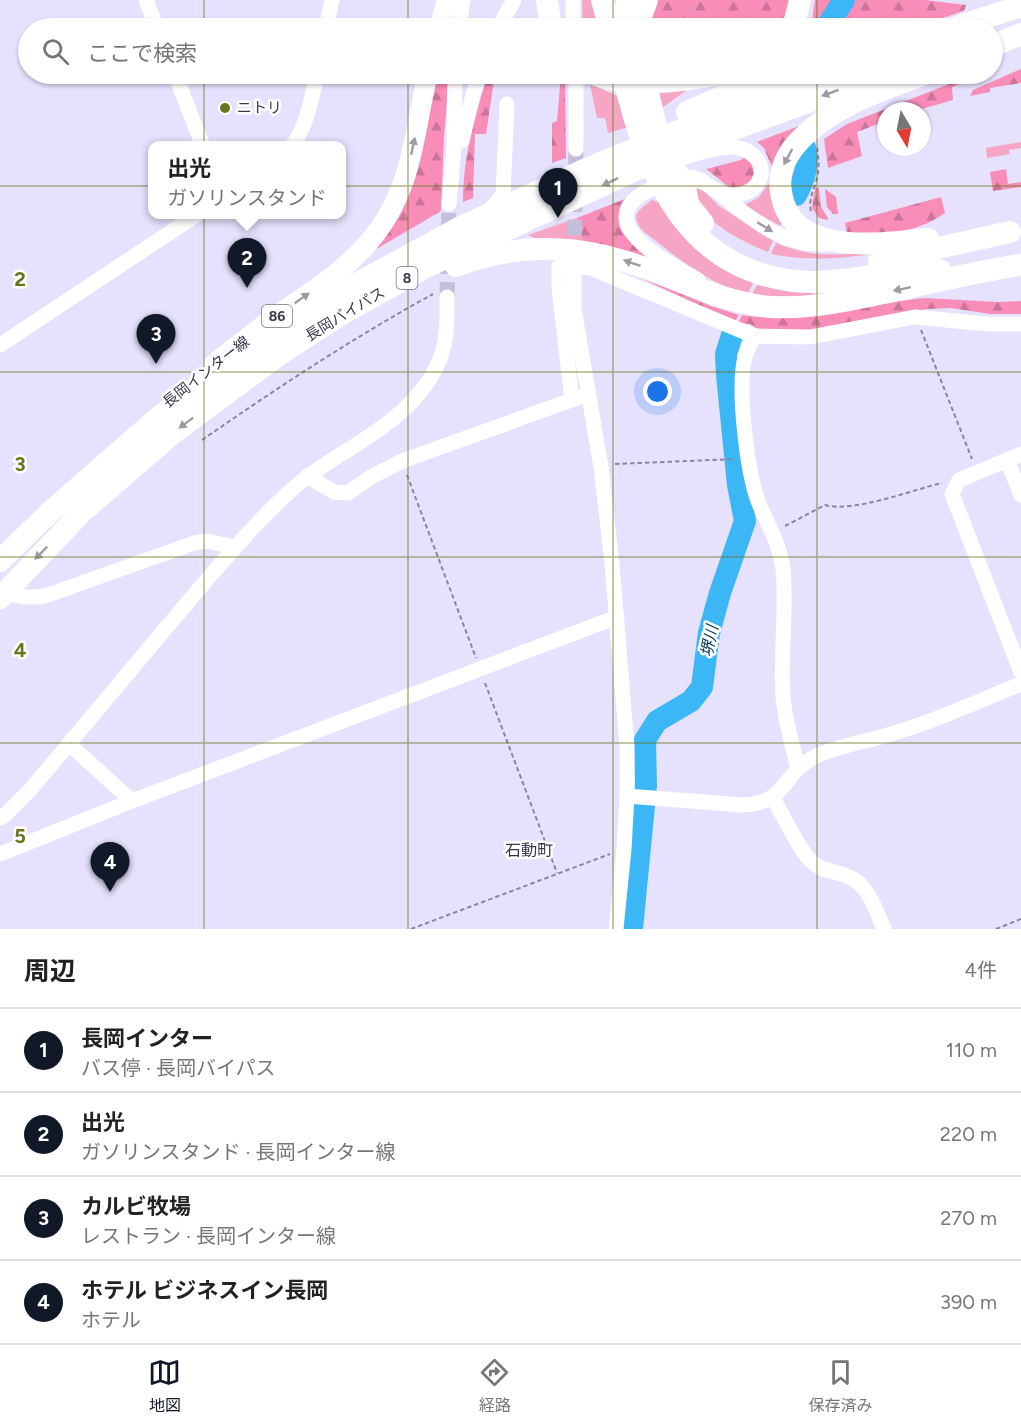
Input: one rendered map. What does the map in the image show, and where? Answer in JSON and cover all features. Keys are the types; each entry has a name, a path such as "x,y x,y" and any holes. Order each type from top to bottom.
{"highway":[{"path":"547,0 548,18"},
{"path":"602,0 607,18"},
{"path":"624,18 628,0"},
{"path":"638,18 640,0"},
{"path":"641,18 647,0"},
{"path":"796,18 800,0"},
{"path":"807,18 811,0"},
{"path":"984,18 1021,6"},
{"path":"1003,33 1021,27"},
{"path":"1003,42 1021,34"},
{"path":"629,84 641,107"},
{"path":"642,84 642,140 677,195 690,229 718,254 743,268 786,280 815,282 908,272 1019,266"},
{"path":"543,189 563,174 607,150 746,84"},
{"name":"長岡バイパス","path":"0,561 50,512 160,416 269,337 334,296 482,217 605,160 802,84"},
{"name":"長岡バイパス","path":"3,594 82,512 172,434 283,352 342,314 426,267 685,147 858,84"},
{"path":"902,84 832,114 814,127 794,147 783,167 780,189 786,210 804,230 829,241 846,243 880,243 1015,232"},
{"path":"677,195 688,204 704,224 725,242 752,257 795,268 827,268 883,260 1015,232"},
{"path":"221,397 286,362 409,289 457,266 503,253 552,248 586,251 623,260 701,291 734,301 771,307 824,304 1019,266"}],"main road":[{"path":"442,18 447,0"},
{"name":"長岡インター線","path":"50,512 88,467 208,369 331,279 364,250 385,220 404,181 426,84"}],"street":[{"path":"146,0 153,18"},
{"path":"328,18 332,0"},
{"path":"460,18 463,0"},
{"path":"504,18 514,0"},
{"path":"573,0 573,18"},
{"path":"179,84 201,141"},
{"path":"295,141 308,117 315,84"},
{"path":"449,204 454,149 455,84"},
{"path":"450,181 477,84"},
{"path":"576,149 584,84"},
{"path":"482,217 503,195 507,104"},
{"path":"637,169 730,147 745,148 758,160 761,168 756,186 745,194 732,195 718,192"},
{"path":"734,301 649,248 629,230 626,223 631,203 644,193 686,177 696,177 750,217 785,238 810,244 846,243"},
{"path":"504,186 510,194 543,189"},
{"path":"0,345 190,219"},
{"path":"572,400 559,288 559,266 591,268 754,336 810,337 915,317 987,324 1021,324"},
{"path":"574,276 574,309 601,467 617,617 632,796 616,929"},
{"path":"0,818 31,789 234,547 308,476 375,433 410,404 422,390 434,373 448,331 440,296"},
{"path":"754,336 744,358 743,404 757,499 780,549 783,572 783,698 798,768"},
{"path":"308,476 334,492 348,494 371,477 402,461 588,395"},
{"path":"1021,495 1014,457 959,480 952,494 1021,672"},
{"path":"3,594 29,598 45,596 194,543 207,541 234,547"},
{"path":"0,854 132,801 617,617"},
{"path":"632,796 741,805 755,804 773,798 798,768 815,757 915,726 1021,684"},
{"path":"69,744 132,801"},
{"path":"773,798 811,861 823,870 849,877 861,885 871,900 884,929"}],"path":[{"path":"814,127 819,164 810,201 810,209 814,214"},
{"path":"202,440 317,362 440,296"},
{"path":"915,317 978,472"},
{"path":"601,467 624,463 732,459"},
{"path":"402,461 557,873"},
{"path":"773,533 825,505 835,508 862,503 959,480"},
{"path":"411,929 624,849"},
{"path":"996,929 1021,920"}],"shaded area":[{"path":"582,0 596,0 601,18 583,18"},
{"path":"590,84 620,97 629,127 608,133 605,118 597,118"},
{"path":"687,90 663,107 659,92"},
{"path":"1021,142 1021,148 1009,150 1010,154 987,158 986,148"},
{"path":"802,151 804,170 792,197 792,173"},
{"path":"770,182 783,221 780,226 744,205 758,198"},
{"path":"696,188 704,191 719,206 773,241 768,252 728,232 710,218 699,202"},
{"path":"652,200 661,203 753,283 747,296 704,275 642,230 636,216"},
{"path":"577,218 583,244 538,240 528,235"},
{"path":"776,243 816,254 882,253 840,258 800,258 771,254"},
{"path":"757,285 790,292 827,294 829,297 751,296"}],"green space":[{"path":"651,0 794,0 790,18 648,18"},
{"path":"815,0 841,0 829,18 812,18"},
{"path":"846,0 925,0 966,5 964,11 942,18 834,18"},
{"path":"1021,69 1021,83 990,88 990,92 970,96 973,90 987,84 1003,84 1003,77"},
{"path":"430,84 448,84 441,211 373,251"},
{"path":"485,84 494,84 486,134 475,134 473,198 463,202 467,153"},
{"path":"560,84 565,84 566,158 552,163 552,123 557,121"},
{"path":"949,84 960,84 952,87 953,100 931,106 931,102 903,102"},
{"path":"877,112 877,124 857,132 862,156 828,168 824,139 847,124"},
{"path":"799,126 772,167 764,148 757,142"},
{"path":"746,156 757,172 747,188 729,187 706,169 741,160"},
{"path":"1006,169 1008,184 1021,182 1021,187 993,191 990,172"},
{"path":"815,188 819,188 821,207 827,220 819,218 812,208"},
{"path":"825,189 836,197 838,214 833,214 827,207"},
{"path":"941,197 945,213 922,226 898,232 847,234 845,223"},
{"path":"627,198 621,208 619,218 623,233 653,258 583,244 577,218"},
{"path":"619,268 711,306 739,315 735,322"},
{"path":"925,298 1021,301 1021,314 990,314 951,308 927,309 812,332 758,329 750,324 738,323 742,315 810,316"}],"waterway":[{"name":"堺川","path":"832,18 844,0"},
{"name":"堺川","path":"796,195 805,172 805,148"},
{"name":"堺川","path":"632,929 646,785 645,740 657,721 691,701 702,687 709,633 745,521 738,485 727,375 726,354 733,332"}],"tunnel":[{"path":"574,258 576,149"},
{"path":"447,297 449,204"}],"place":[{"name":"ニトリ","path":"225,108"},
{"name":"長岡インター","path":"558,218"},
{"name":"出光","path":"247,288"},
{"name":"カルビ牧場","path":"156,364"},
{"name":"ホテル ビジネスイン長岡","path":"110,892"}],"district":[{"name":"石動町","path":"529,850"}]}
